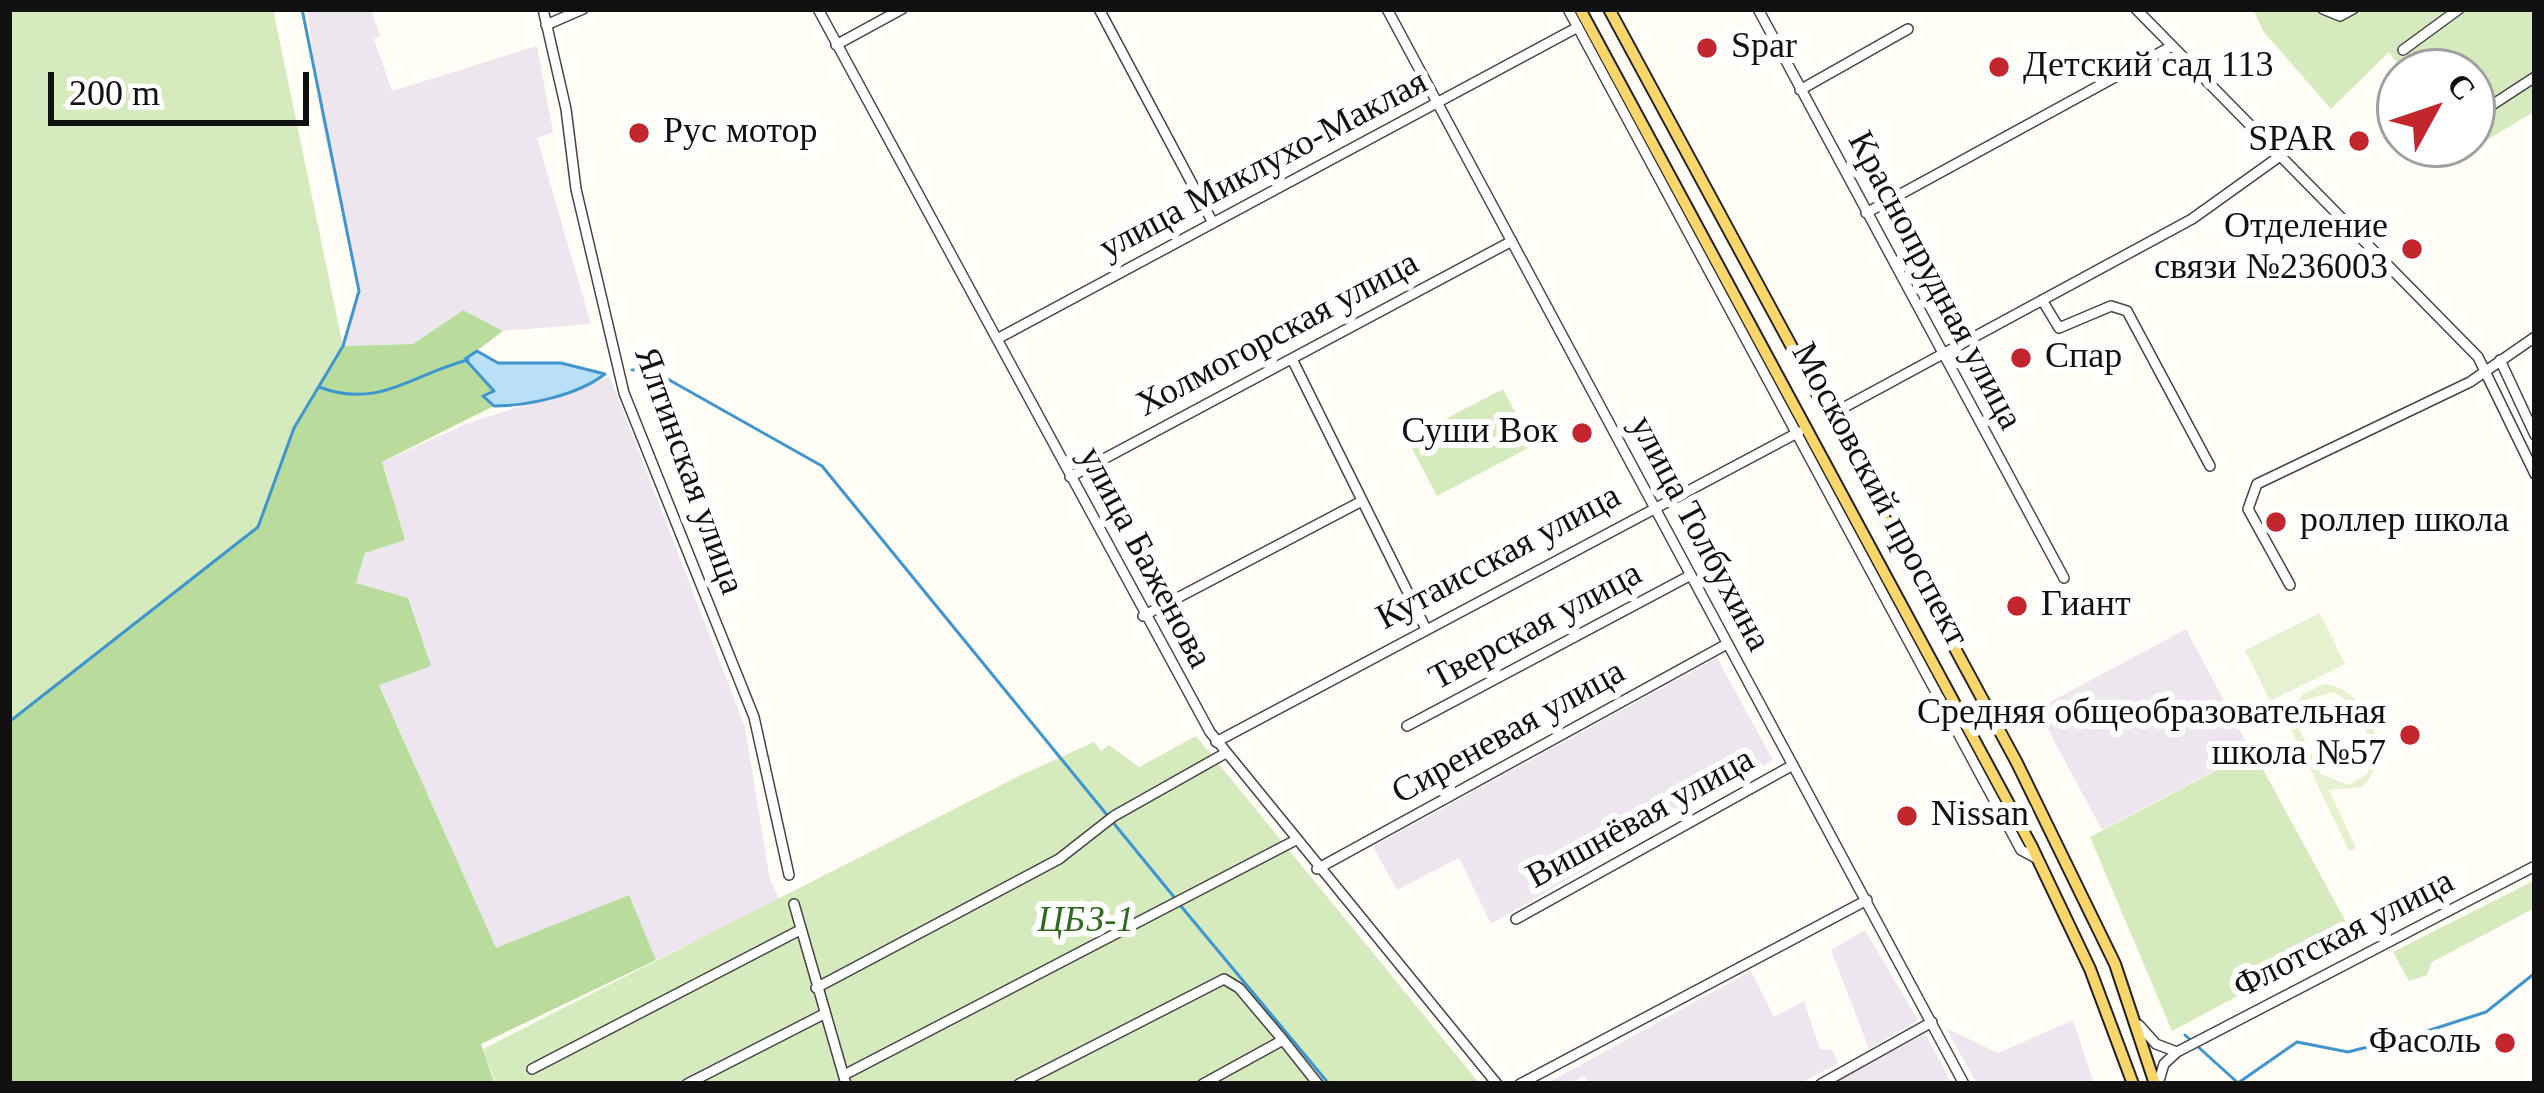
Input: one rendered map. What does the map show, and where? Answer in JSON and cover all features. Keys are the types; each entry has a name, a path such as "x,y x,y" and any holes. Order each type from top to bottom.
{"main road":[{"name":"Московский проспект","path":"1580,9 1582,25 1741,298 2037,859 2090,969 2131,1083"},
{"name":"Московский проспект","path":"1613,11 2074,875 2139,1025 2157,1084"},
{"path":"1708,238 1728,226"},
{"path":"2052,889 2074,875"}],"street":[{"name":"Ялтинская улица","path":"543,9 624,393 754,717 788,875"},
{"path":"546,25 583,9"},
{"name":"улица Баженова","path":"818,9 1143,616 1216,742 1497,1084"},
{"path":"836,45 902,9"},
{"path":"1100,9 1213,224"},
{"name":"улица Толбухина","path":"1387,9 1964,1084"},
{"path":"1568,9 1637,121 1727,307 2021,850 2037,859"},
{"name":"Краснопрудная улица","path":"1758,9 2064,578"},
{"path":"2136,9 2461,338 2484,368 2535,474"},
{"path":"2324,9 2340,16 2353,9"},
{"path":"2406,48 2459,9"},
{"name":"улица Миклухо-Маклая","path":"997,339 1582,25"},
{"path":"1800,90 1908,29"},
{"path":"1557,41 1588,47"},
{"path":"1866,213 2172,46"},
{"path":"2496,102 2535,77"},
{"path":"1830,416 2192,219 2280,156"},
{"name":"Холмогорская улица","path":"1070,477 1512,241"},
{"path":"1727,307 1741,298"},
{"path":"2042,300 2060,328 2110,306 2127,310 2210,466"},
{"path":"2290,585 2248,509 2257,484 2352,434 2423,407 2535,338"},
{"path":"1292,359 1425,627"},
{"path":"2500,360 2535,435"},
{"name":"Кутаисская улица","path":"1216,742 1651,507 1810,429"},
{"path":"1143,616 1362,501"},
{"name":"Тверская улица","path":"1407,726 1691,575"},
{"name":"Сиреневая улица","path":"1317,869 1727,644"},
{"path":"816,988 1059,859 1110,819 1224,754"},
{"name":"Вишнёвая улица","path":"1516,920 1792,765"},
{"path":"794,904 844,1081 1294,841"},
{"name":"Флотская улица","path":"2177,1052 2535,866"},
{"path":"1520,1084 1867,900"},
{"path":"532,1069 800,930"},
{"path":"1019,1084 1224,979 1240,988 1318,1084"},
{"path":"687,1084 824,1013"},
{"path":"1821,1084 1932,1022"},
{"path":"2139,1025 2156,1044 2177,1052 2164,1064 2157,1084"},
{"path":"1203,1084 1283,1040"}],"shaded area":[{"path":"307,9 371,9 380,36 374,39 392,91 537,46 553,132 537,138 591,324 503,331 462,310 413,344 343,346 359,291 321,118"},
{"path":"610,377 745,727 770,880 780,900 656,960 628,895 496,949 379,684 356,583 365,553 404,539 382,462 466,424"},
{"path":"2186,629 2251,751 2102,830 2037,709"},
{"path":"1717,658 1773,760 1491,924 1459,858 1397,890 1373,847"},
{"path":"1865,930 1918,1020 1869,1049 1831,950"},
{"path":"1751,971 1774,1017 1804,1001 1820,1049 1832,1050 1838,1063 1799,1084 1590,1084 1584,1076 1568,1084 1546,1084"},
{"path":"2073,1020 2094,1084 1977,1084 1946,1028 1998,1053"},
{"path":"1926,1035 1952,1084 1832,1084 1921,1036"}],"green space":[{"path":"9,9 273,9 343,346 294,428 258,527 9,722"},
{"path":"2253,9 2535,9 2535,111 2496,135 2496,48 2376,48 2376,65 2331,109 2263,31"},
{"path":"463,310 503,331 466,359 494,391 484,396 494,406 382,462 405,540 365,553 356,583 408,598 431,666 379,685 496,948 629,895 656,960 481,1044 495,1084 9,1084 9,722 258,527 294,428 343,346 413,344"},
{"path":"1503,389 1532,446 1437,496 1407,439"},
{"path":"2320,613 2345,664 2270,701 2245,650"},
{"path":"2324,684 2353,697 2377,742 2372,774 2362,787 2329,790 2356,848 2349,851 2279,704 2286,701 2292,711 2303,694","holes":["2333,692 2365,727 2371,752 2367,774 2348,785 2321,774 2298,727 2308,699"]},
{"name":"ЦБЗ-1","path":"1196,736 1480,1084 496,1084 483,1049 1021,775 1094,742 1101,751 1109,745 1139,767"},
{"path":"2253,751 2353,935 2172,1031 2090,837"},
{"path":"2535,880 2535,908 2432,962 2427,975 2409,981 2393,952"}],"water":[{"path":"477,351 498,363 561,363 605,374 552,398 494,406 483,396 494,391 465,359"}],"waterway":[{"path":"9,722 258,527 294,428 343,346 359,291 302,9"},
{"path":"319,387 341,393 379,392 468,360"},
{"path":"632,370 648,368 822,466 1174,897"},
{"path":"1180,905 1329,1084"},
{"path":"2185,1035 2238,1083 2297,1042 2348,1052 2486,1012 2535,973"}],"place":[{"name":"Spar","path":"1707,48"},
{"name":"Детский сад 113","path":"1999,67"},
{"name":"Рус мотор","path":"639,133"},
{"name":"SPAR","path":"2359,141"},
{"name":"Отделение связи №236003","path":"2412,249"},
{"name":"Спар","path":"2021,358"},
{"name":"Суши Вок","path":"1582,433"},
{"name":"роллер школа","path":"2276,522"},
{"name":"Гиант","path":"2017,606"},
{"name":"Средняя общеобразовательная школа №57","path":"2410,735"},
{"name":"Nissan","path":"1907,816"},
{"name":"Фасоль","path":"2505,1043"}]}
